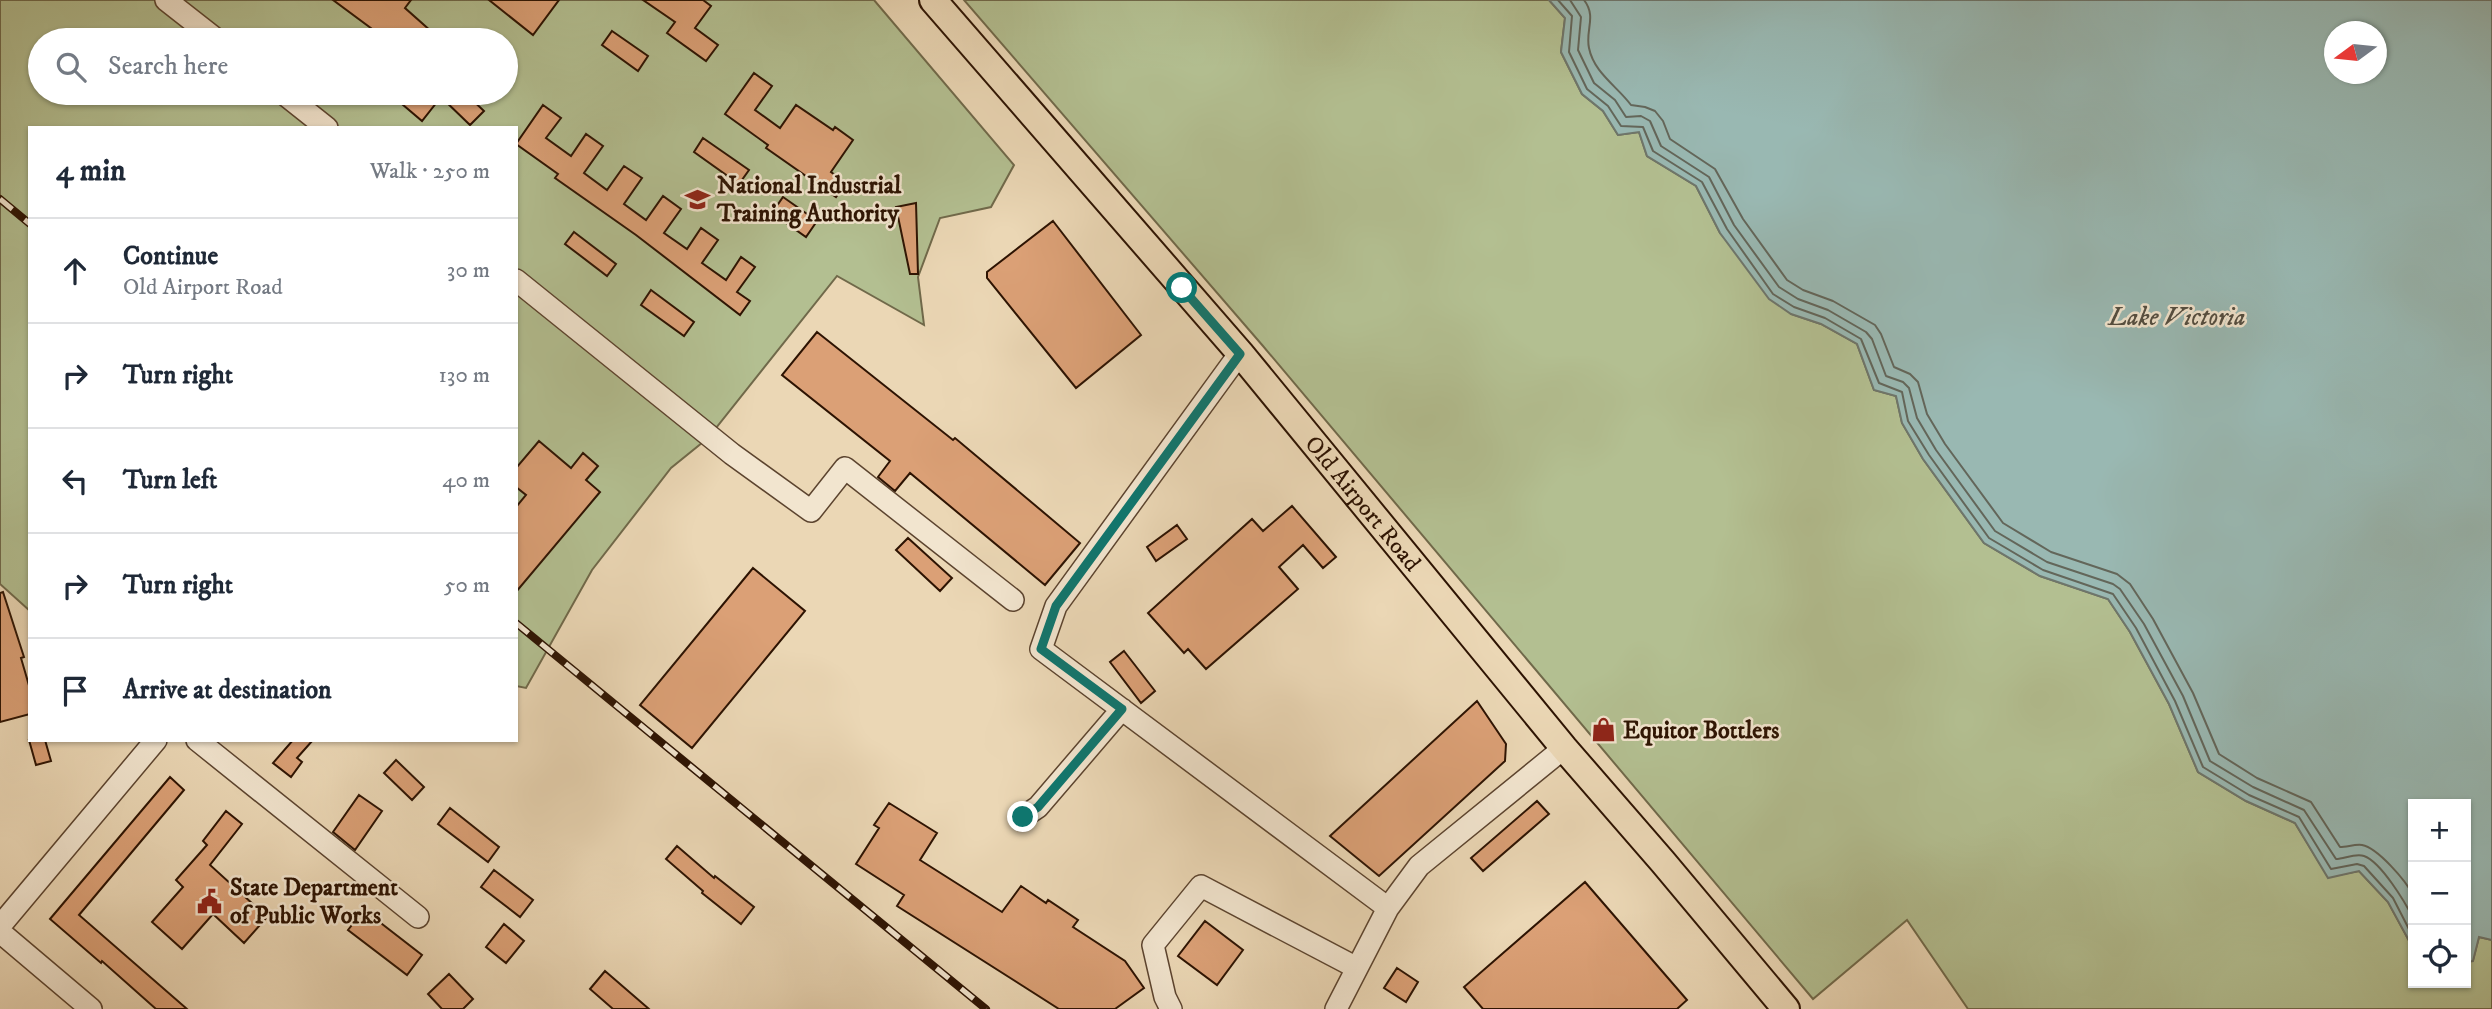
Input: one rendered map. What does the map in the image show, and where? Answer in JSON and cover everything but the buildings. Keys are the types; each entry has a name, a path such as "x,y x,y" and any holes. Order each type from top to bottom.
{"main road":[{"name":"Old Airport Road","path":"933,0 1240,354 1564,748 1786,1009"}],"street":[{"path":"166,0 202,28"},
{"path":"298,105 324,126"},
{"path":"518,282 732,454 811,511 845,468 1013,600"},
{"path":"1240,354 1056,606 1041,649 1388,908"},
{"path":"1023,817 1038,807 1122,709"},
{"path":"0,926 154,742"},
{"path":"199,742 418,917"},
{"path":"1336,1009 1388,908 1419,866 1564,748"},
{"path":"1171,1009 1164,997 1153,945 1201,887 1357,968"},
{"path":"0,932 91,1009"}],"green space":[{"name":"National Industrial Training Authority","path":"0,0 874,0 1014,165 991,207 940,218 918,277 924,325 837,276 708,438 671,468 592,570 526,688 518,686 518,126 28,126 28,609 0,584"},
{"path":"964,0 1549,0 1565,18 1561,52 1582,94 1603,111 1618,135 1639,132 1647,156 1696,186 1720,233 1791,314 1821,324 1857,344 1874,390 1896,396 1902,423 1923,459 1984,543 2040,576 2108,599 2130,632 2169,704 2198,772 2246,801 2295,823 2328,877 2359,871 2388,902 2408,939 2408,988 2471,988 2471,961 2479,937 2492,940 2492,1009 1968,1009 1907,920 1813,999 1263,346"}],"water":[{"name":"Lake Victoria","path":"1549,0 2492,0 2492,940 2479,937 2473,961 2471,799 2408,799 2408,939 2388,902 2359,871 2328,878 2295,823 2246,801 2198,772 2169,704 2130,632 2108,599 2040,576 1984,543 1923,459 1902,423 1896,396 1874,390 1857,344 1821,324 1791,314 1769,299 1720,233 1696,186 1647,156 1639,132 1618,135 1603,111 1582,94 1561,52 1565,18"}],"railway":[{"path":"0,199 28,222"},
{"path":"518,625 986,1009"}],"place":[{"name":"National Industrial Training Authority","path":"697,199"},
{"name":"Equitor Bottlers","path":"1603,730"},
{"name":"State Department of Public Works","path":"210,901"}],"route":[{"path":"1023,817 1038,807 1122,709 1041,649 1056,606 1240,354 1182,288"}]}
